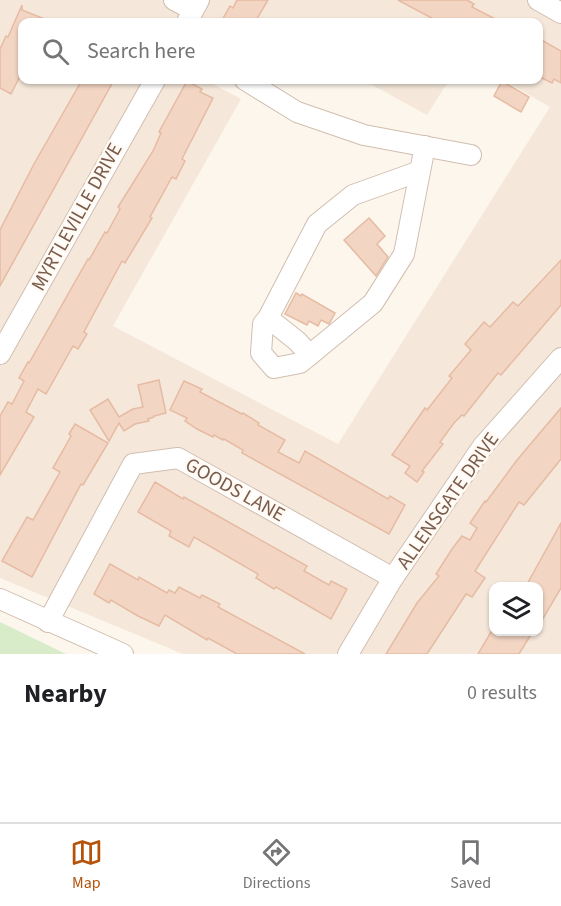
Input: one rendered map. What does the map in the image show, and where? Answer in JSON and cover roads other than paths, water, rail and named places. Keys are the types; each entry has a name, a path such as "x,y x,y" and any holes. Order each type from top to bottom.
{"street":[{"path":"174,0 193,11"},
{"path":"537,0 561,13"},
{"name":"MYRTLEVILLE DRIVE","path":"0,354 153,84"},
{"path":"252,84 297,112 363,135 471,155"},
{"path":"420,171 353,195 317,224 263,324 261,353 274,368 300,363 373,303 404,254 425,146"},
{"path":"268,318 297,341 310,355"},
{"name":"ALLENSGATE DRIVE","path":"348,654 393,578 483,446 561,358"},
{"name":"GOODS LANE","path":"48,622 133,464 178,458 393,578"},
{"path":"0,599 123,654"}]}
